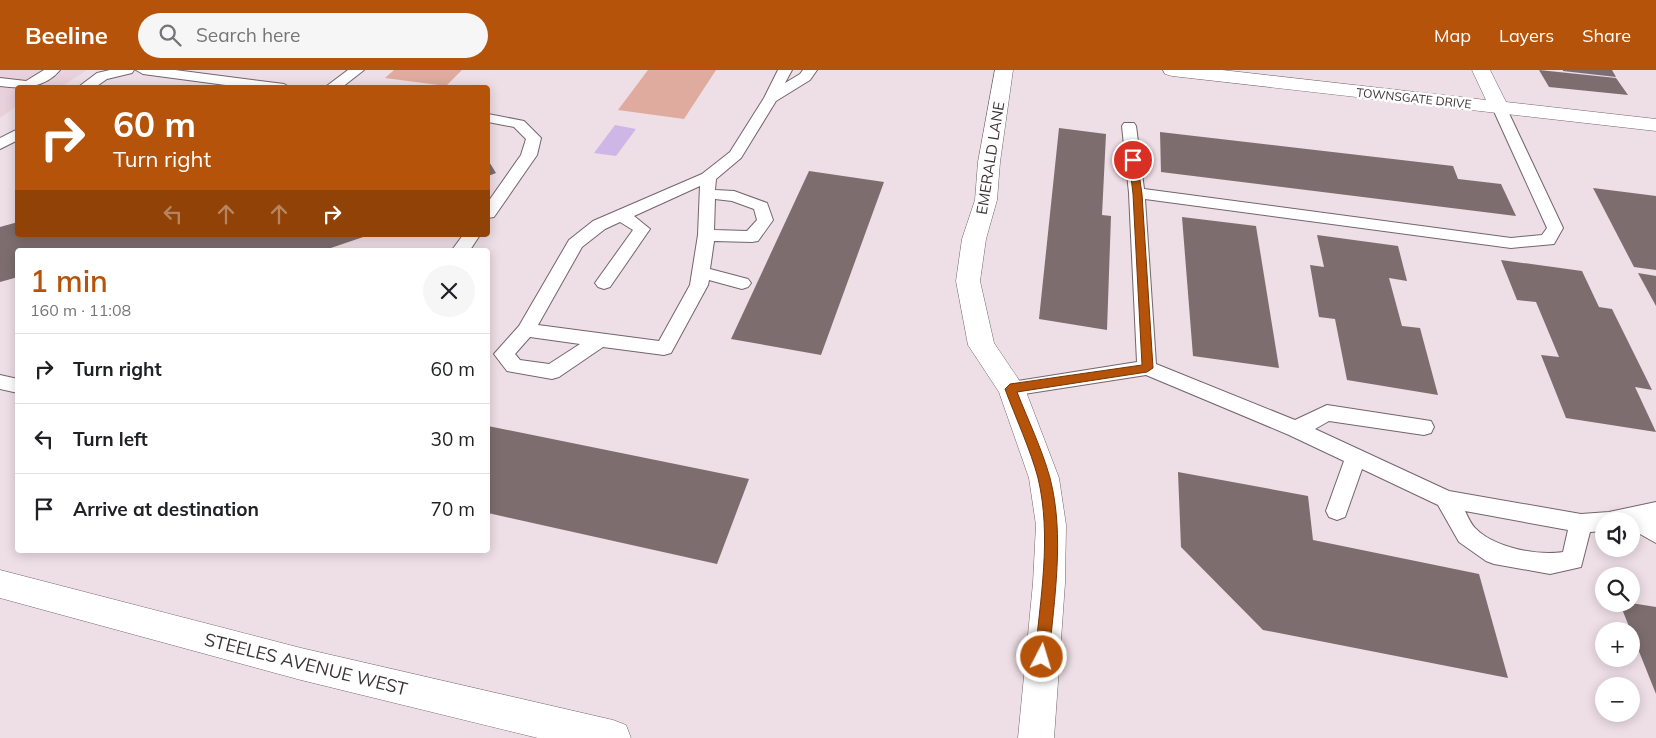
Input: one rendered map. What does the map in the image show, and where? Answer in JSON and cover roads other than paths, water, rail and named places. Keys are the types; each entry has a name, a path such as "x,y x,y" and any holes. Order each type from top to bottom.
{"street":[{"name":"EMERALD LANE","path":"1004,70 989,162 986,200 974,239 968,281 981,345 1010,389 1044,478 1051,525 1049,583 1036,738"},
{"name":"TOWNSGATE DRIVE","path":"1172,70 1656,125"},
{"path":"1481,70 1499,107"},
{"name":"STEELES AVENUE WEST","path":"0,584 301,664 613,738"}],"lane":[{"path":"30,85 53,70"},
{"path":"88,85 102,76 126,70"},
{"path":"143,70 260,85"},
{"path":"326,85 331,75 337,70"},
{"path":"335,85 356,70"},
{"path":"599,340 552,372 514,366 504,354 526,330 575,244 599,225 620,215 708,185 736,155 771,98 785,70"},
{"path":"771,98 806,77 810,70"},
{"path":"0,82 21,85"},
{"path":"1137,194 1511,243 1548,240 1554,228 1499,107"},
{"path":"490,118 520,124 534,138 529,156 490,210"},
{"path":"1129,126 1137,194 1147,368"},
{"path":"0,145 15,135"},
{"path":"526,330 664,348 699,285 706,235 708,185"},
{"path":"706,235 752,237 764,220 761,206 708,185"},
{"path":"604,283 642,229 620,215"},
{"path":"462,248 471,237"},
{"path":"701,272 742,283"},
{"path":"1010,389 1147,368 1296,430 1446,499 1581,523 1595,522"},
{"path":"0,382 15,385"},
{"path":"1296,430 1327,413 1424,427"},
{"path":"1337,511 1356,457"},
{"path":"1446,499 1468,535 1494,554 1550,564 1573,560 1581,523"},
{"path":"1640,514 1656,511"},
{"path":"1640,523 1656,533"}]}
